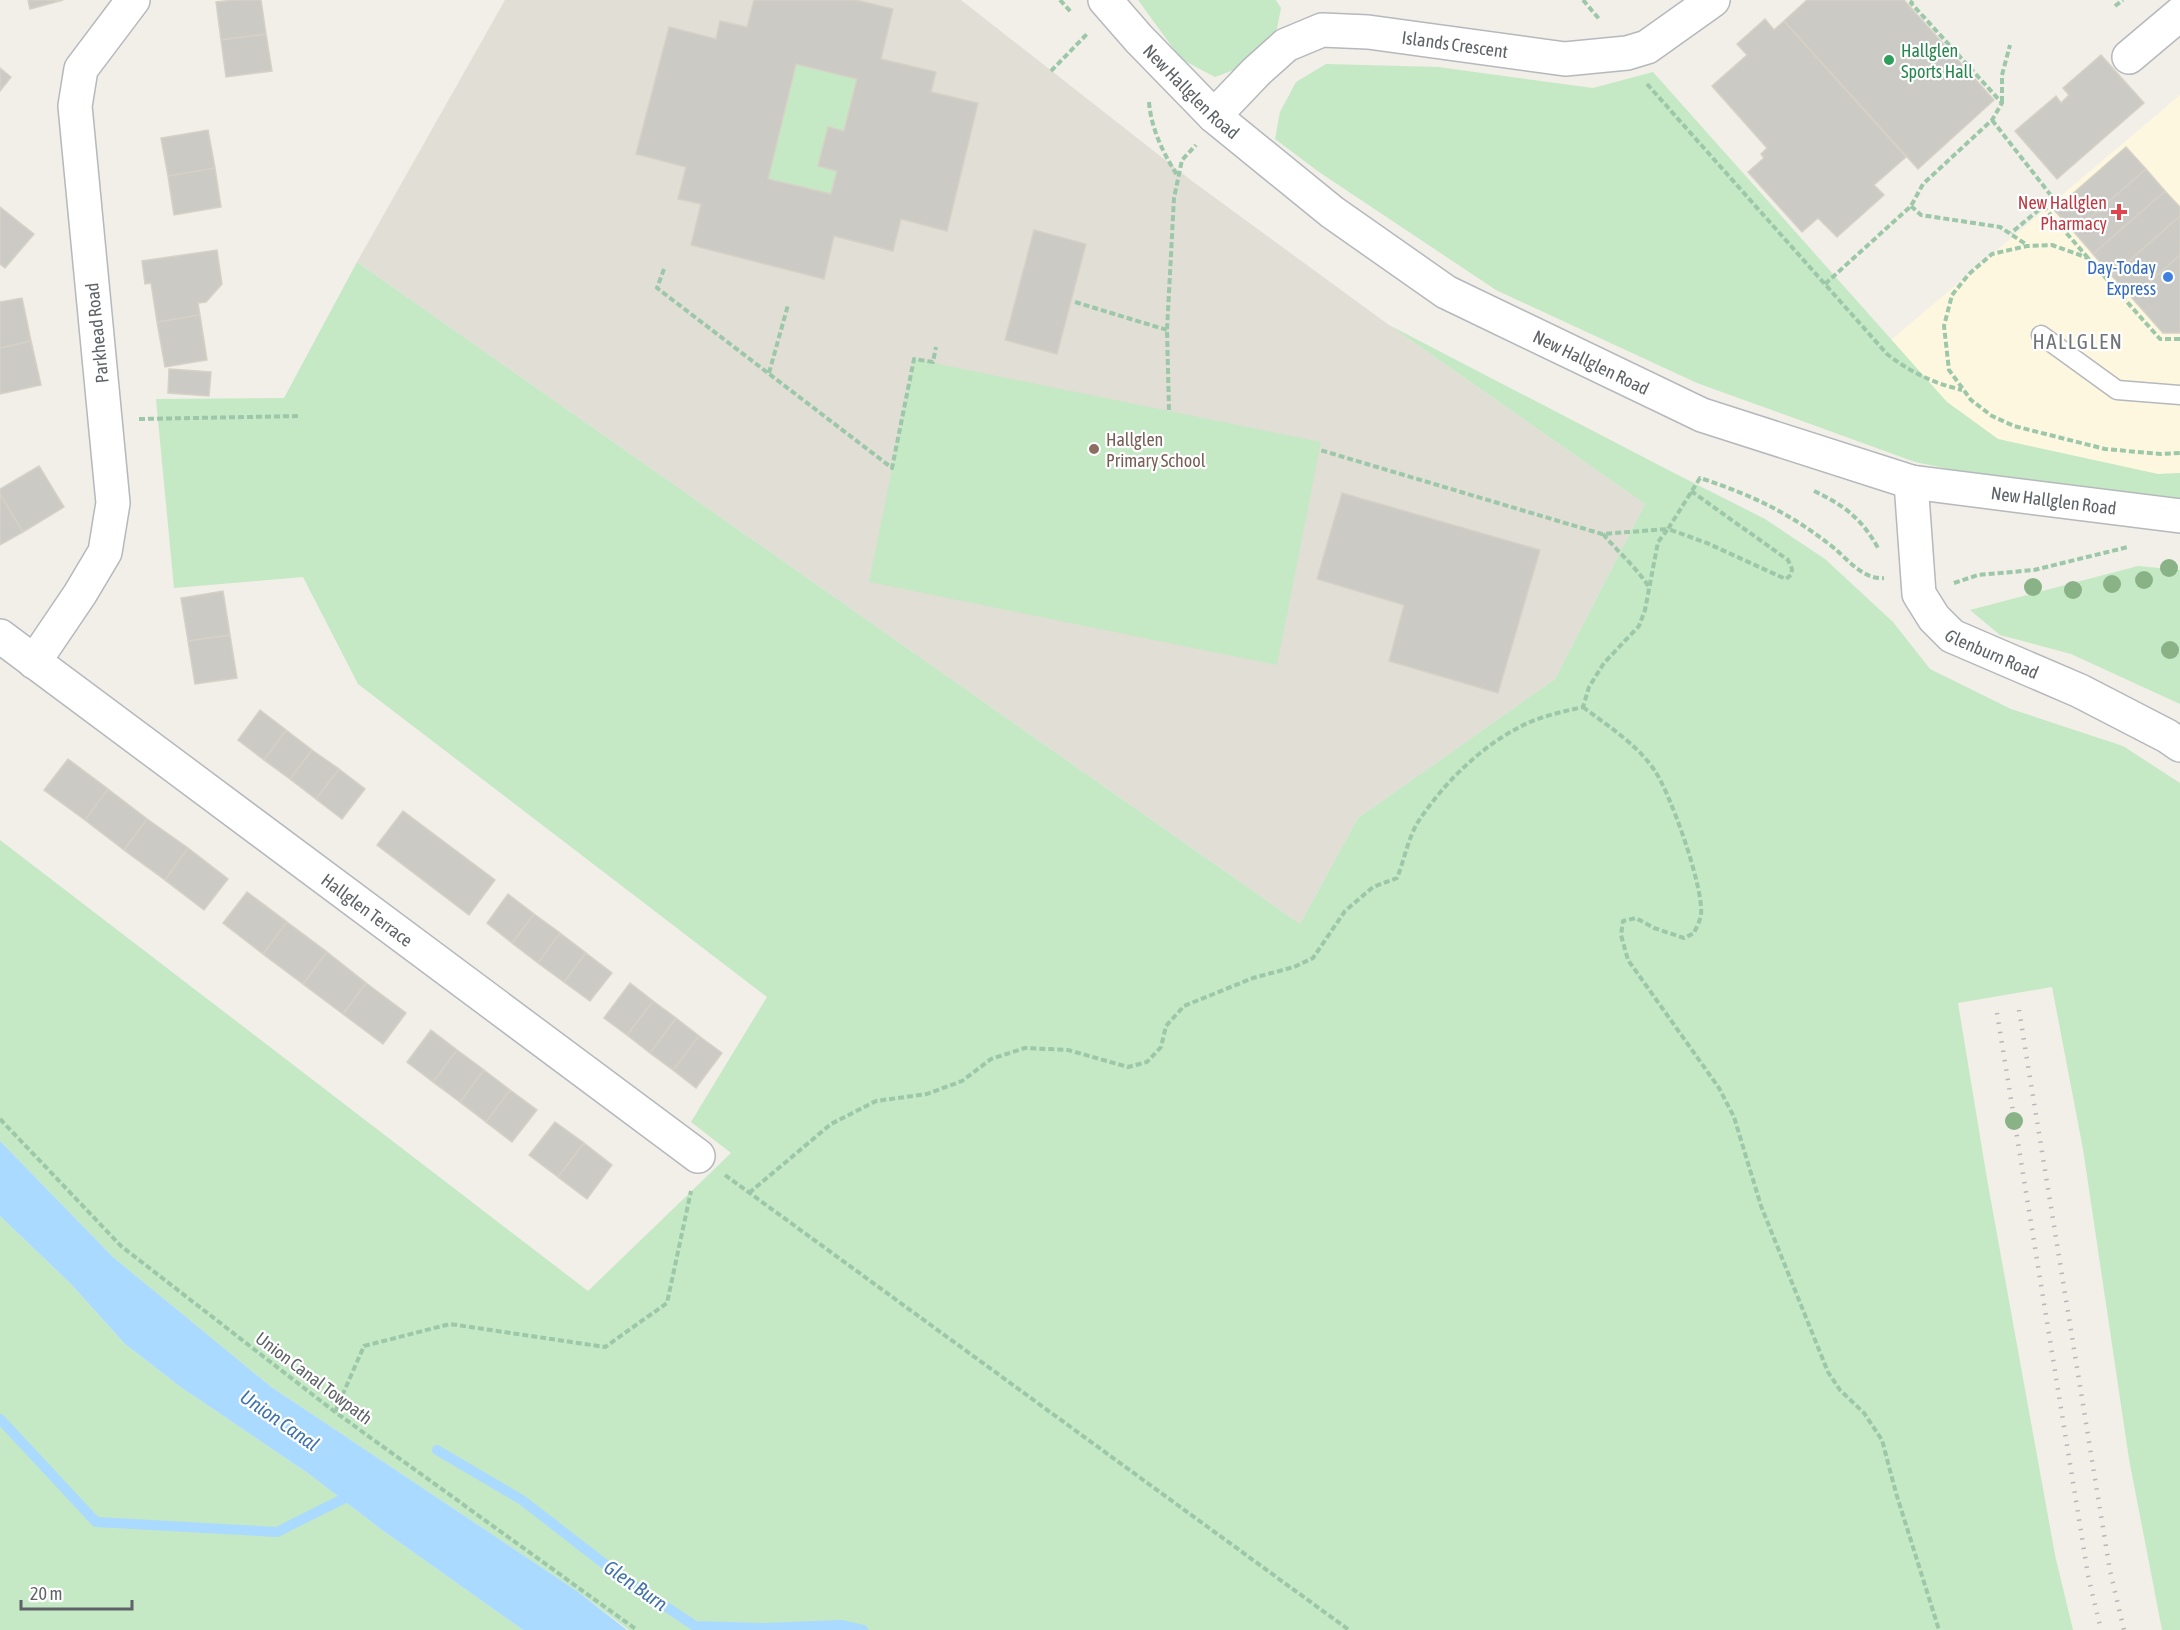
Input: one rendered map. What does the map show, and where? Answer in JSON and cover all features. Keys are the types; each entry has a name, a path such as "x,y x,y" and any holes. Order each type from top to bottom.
{"street":[{"name":"Parkhead Road","path":"34,662 105,552 113,503 75,106 81,69 133,0"},
{"name":"New Hallglen Road","path":"1105,0 1139,39 1206,129 1332,212 1446,292 1702,415 1911,482 2180,516"},
{"name":"Islands Crescent","path":"1206,129 1256,72 1286,45 1322,30 1368,32 1565,60 1627,53 1647,47 1713,0"},
{"path":"2129,57 2180,14"},
{"name":"Glenburn Road","path":"1911,482 1919,594 1934,618 1952,636 2080,691 2180,745"},
{"name":"Hallglen Terrace","path":"0,636 698,1156"}],"lane":[{"path":"2041,335 2117,390 2180,395"}],"path":[{"path":"1913,0 1911,3 2002,103"},
{"path":"2115,6 2123,0"},
{"path":"1051,71 1089,32"},
{"path":"1825,284 1911,206 1923,184 1992,120 2002,103 2002,75 2010,45"},
{"path":"1627,53 1645,81 1893,359 1907,369 1939,384 1963,390"},
{"path":"1149,96 1150,111 1162,152 1177,176"},
{"path":"1992,120 2053,198 2012,233"},
{"path":"1169,410 1167,330 1177,176 1182,160 1206,129"},
{"path":"1911,206 1922,215 2000,227 2012,233 2027,246"},
{"path":"2043,206 2088,258"},
{"path":"664,269 657,288 892,468 914,359 933,362 936,347"},
{"path":"1075,302 1167,330"},
{"path":"769,374 788,304"},
{"path":"105,419 301,416"},
{"path":"1320,450 1602,534 1668,529 1707,543 1786,579 1791,575 1792,569 1788,560 1692,491"},
{"path":"1583,707 1589,687 1604,663 1639,626 1645,610 1658,542 1700,478 1744,492 1771,505 1800,524 1869,577 1887,578"},
{"path":"1602,534 1622,556 1638,569 1649,587"},
{"path":"1919,594 1978,575 2034,570 2128,547 2138,547"},
{"path":"749,1193 831,1124 876,1101 927,1094 962,1082 991,1059 1025,1048 1068,1050 1128,1067 1147,1062 1161,1047 1166,1026 1184,1006 1253,978 1294,967 1313,958 1345,911 1373,887 1397,878 1417,824 1453,778 1490,745 1530,722 1551,714 1583,707"},
{"path":"1583,707 1634,747 1655,771 1670,801 1697,882 1701,915 1694,933 1684,938 1654,928 1636,918 1623,921 1621,934 1628,960 1714,1080 1734,1118 1761,1206 1828,1372 1840,1390 1864,1413 1882,1440 1896,1493 1939,1630"},
{"name":"Union Canal Towpath","path":"0,1119 121,1246 335,1412 637,1630"},
{"path":"335,1412 364,1346 450,1324 605,1347 667,1303 698,1156 1349,1630"}],"shaded area":[{"name":"Hallglen Primary School","path":"505,0 961,0 1192,181 1389,325 1645,504 1555,679 1358,818 1300,924 357,262"},
{"path":"2180,95 2180,473 2158,474 1998,439 1947,402 1891,340"}],"green space":[{"path":"1138,0 1276,0 1281,8 1275,39 1255,62 1215,77 1181,59"},
{"path":"796,64 857,79 844,131 828,127 818,165 837,171 831,194 768,179"},
{"path":"1326,64 1438,67 1593,88 1653,72 1947,402 1998,439 2158,474 2180,473 2180,505 2035,487 1915,462 1697,383 1496,290 1319,172 1275,139 1280,112 1296,82"},
{"path":"357,262 1300,924 1358,818 1555,679 1645,504 1389,325 1765,519 1825,559 1893,622 1930,669 2011,709 2123,746 2180,783 2180,1630 2162,1630 2129,1459 2083,1149 2052,987 1958,1003 1987,1179 2055,1555 2073,1630 629,1630 577,1591 270,1386 113,1257 0,1141 0,840 588,1291 731,1153 691,1122 767,997 358,684 303,577 174,588 156,399 284,398"},
{"path":"914,359 1321,442 1277,665 869,582"},
{"path":"2138,566 2180,570 2180,704 2071,654 2000,635 1970,610"},
{"path":"0,1216 71,1284 125,1344 182,1388 309,1474 382,1530 523,1630 0,1630"}],"water":[{"name":"Union Canal","path":"0,1141 113,1257 270,1386 577,1591 627,1630 523,1630 382,1530 309,1474 182,1388 125,1344 71,1284 0,1216"}],"building":[{"path":"28,0 63,0 30,9"},
{"path":"261,0 266,34 221,40 216,2"},
{"path":"754,0 856,0 893,9 881,59 936,72 931,92 978,103 947,231 901,219 893,251 834,236 824,279 691,245 701,204 678,199 686,167 636,154 669,27 716,39 720,21 747,27","holes":["796,64 857,79 844,131 828,127 818,166 837,171 831,194 768,179"]},
{"name":"Hallglen Sports Hall","path":"1807,0 1904,0 1994,100 1918,169 1784,21"},
{"path":"1765,19 1774,30 1784,21 1906,157 1874,185 1884,195 1837,237 1818,218 1802,232 1748,172 1764,158 1761,154 1767,148 1712,86 1747,55 1737,44"},
{"path":"266,34 272,71 226,77 221,40"},
{"path":"2101,55 2144,103 2057,179 2015,131 2056,96 2061,103 2069,95 2063,88"},
{"path":"0,68 11,77 0,91"},
{"path":"208,130 215,168 168,176 161,138"},
{"path":"2126,147 2146,169 2074,232 2054,210"},
{"path":"215,168 221,207 174,215 168,176"},
{"name":"New Hallglen Pharmacy","path":"2146,169 2165,191 2093,254 2074,232"},
{"path":"2165,191 2180,207 2180,216 2112,276 2093,254"},
{"path":"0,207 34,234 5,268 0,264"},
{"path":"2180,216 2180,255 2132,298 2112,276"},
{"path":"1034,230 1086,244 1057,354 1005,340"},
{"path":"217,250 222,284 206,302 198,303 200,315 157,322 151,283 145,284 142,261"},
{"name":"Day-Today Express","path":"2180,255 2180,333 2163,333 2132,298"},
{"path":"22,298 31,341 0,348 0,302"},
{"path":"200,315 207,360 165,367 157,322"},
{"path":"31,341 41,385 0,394 0,348"},
{"path":"169,369 211,372 209,396 168,393"},
{"path":"39,466 64,507 23,532 0,494 0,489"},
{"path":"1342,493 1540,550 1498,693 1389,661 1404,605 1317,579"},
{"path":"0,494 23,532 0,545"},
{"path":"223,591 230,635 188,641 181,598"},
{"path":"230,635 237,678 195,684 188,641"},
{"path":"260,710 286,730 264,760 238,740"},
{"path":"286,730 312,750 290,779 264,760"},
{"path":"312,750 339,769 316,799 290,779"},
{"path":"68,759 108,789 85,820 44,790"},
{"path":"339,769 365,789 342,819 316,799"},
{"path":"108,789 147,819 124,850 85,820"},
{"path":"403,811 495,880 469,915 377,845"},
{"path":"147,819 188,848 165,880 124,850"},
{"path":"188,848 228,879 204,910 165,880"},
{"path":"247,892 287,922 263,954 223,923"},
{"path":"508,894 534,914 512,943 487,923"},
{"path":"534,914 560,933 538,963 512,943"},
{"path":"287,922 327,952 303,984 263,954"},
{"path":"560,933 586,953 564,982 538,963"},
{"path":"327,952 366,983 343,1014 303,984"},
{"path":"586,953 612,973 590,1001 564,982"},
{"path":"366,983 406,1013 383,1044 343,1014"},
{"path":"630,983 653,1001 627,1035 604,1018"},
{"path":"653,1001 676,1018 650,1053 627,1035"},
{"path":"676,1018 699,1036 673,1070 650,1053"},
{"path":"431,1030 457,1050 433,1082 407,1062"},
{"path":"699,1036 722,1053 696,1088 673,1070"},
{"path":"457,1050 484,1070 460,1102 433,1082"},
{"path":"484,1070 510,1090 486,1122 460,1102"},
{"path":"510,1090 537,1110 512,1142 486,1122"},
{"path":"555,1122 584,1143 558,1177 529,1155"},
{"path":"584,1143 612,1165 587,1199 558,1177"}],"waterway":[{"path":"0,1419 96,1522 277,1532 353,1494"},
{"name":"Glen Burn","path":"437,1450 522,1500 624,1579 695,1626 765,1628 841,1625 863,1630"}],"railway":[{"path":"2019,1010 2110,1571 2124,1630"},
{"path":"1997,1013 2088,1575 2101,1630"}],"place":[{"name":"Hallglen Sports Hall","path":"1889,60"},
{"name":"New Hallglen Pharmacy","path":"2119,212"},
{"name":"Day-Today Express","path":"2168,277"},
{"name":"Hallglen Primary School","path":"1094,449"}],"district":[{"name":"HALLGLEN","path":"2078,341"}]}
